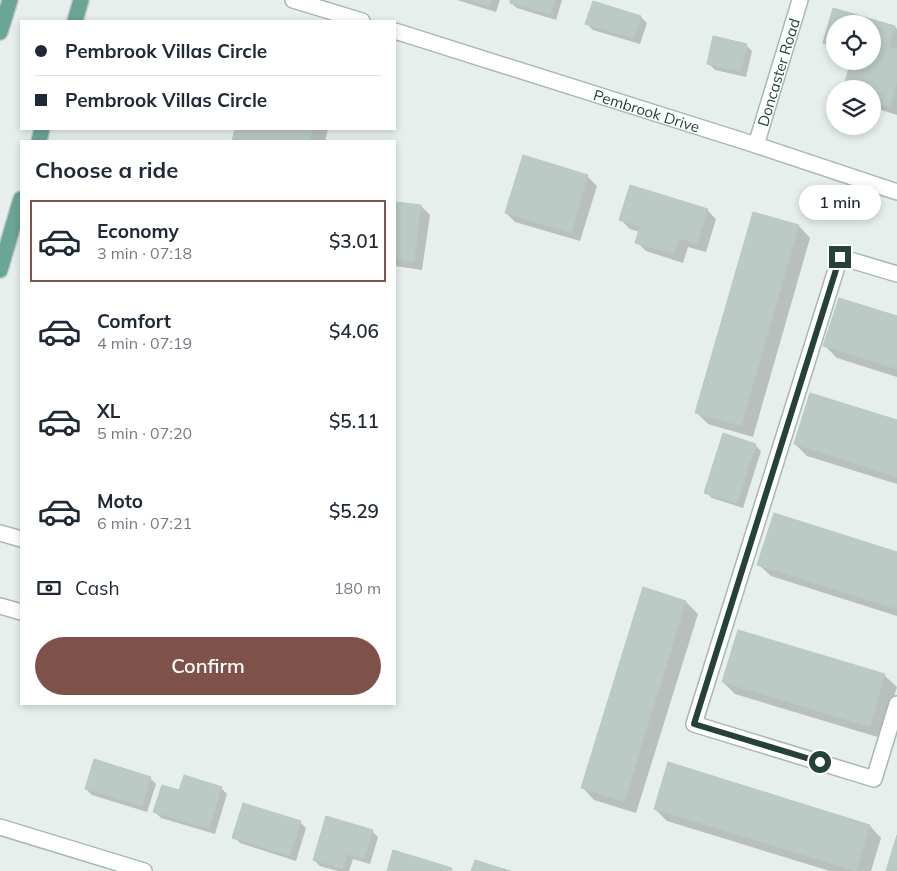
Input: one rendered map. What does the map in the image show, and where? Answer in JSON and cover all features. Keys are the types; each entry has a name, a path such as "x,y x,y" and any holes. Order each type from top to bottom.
{"main road":[{"path":"0,32 10,0"},
{"path":"74,20 81,0"},
{"path":"0,270 20,202"}],"street":[{"path":"293,0 359,20"},
{"name":"Doncaster Road","path":"756,145 800,0"},
{"name":"Pembrook Drive","path":"396,31 756,145 897,192"},
{"path":"897,274 840,257 694,724 874,779 897,704"},
{"path":"0,533 20,539"},
{"path":"0,606 20,612"},
{"path":"0,827 144,871"}],"building":[{"path":"468,0 492,0 490,7"},
{"path":"510,0 555,0 550,15 510,3"},
{"path":"593,1 641,16 634,39 585,24"},
{"path":"833,8 857,15 831,15"},
{"path":"881,22 895,26 889,47 897,49 897,82 890,107 881,104 881,80 846,80 848,70 881,70"},
{"path":"826,32 826,44 823,43"},
{"path":"713,36 747,44 741,72 707,64"},
{"path":"235,130 313,130 309,140 232,140"},
{"path":"523,155 588,175 571,233 505,213"},
{"path":"630,185 708,209 697,244 679,238 674,254 635,243 640,227 619,220"},
{"path":"396,202 421,205 414,262 396,259"},
{"path":"753,212 799,225 741,426 695,413"},
{"path":"839,298 897,316 897,369 823,346"},
{"path":"810,393 897,420 897,477 794,444"},
{"path":"723,433 756,444 737,503 704,493"},
{"path":"774,513 897,552 897,609 757,565"},
{"path":"643,587 686,601 624,802 581,788"},
{"path":"738,630 885,674 870,727 722,682"},
{"path":"94,759 151,777 142,806 85,789"},
{"path":"668,762 870,825 856,871 654,809"},
{"path":"184,775 222,787 209,829 153,812 162,785 179,790"},
{"path":"243,803 301,821 290,856 232,838"},
{"path":"326,816 373,830 364,859 347,854 343,869 313,860"},
{"path":"897,835 897,871 886,871"},
{"path":"393,850 452,868 451,871 387,871"},
{"path":"475,860 510,871 471,871"}],"route":[{"path":"820,762 694,724 840,257"}]}
